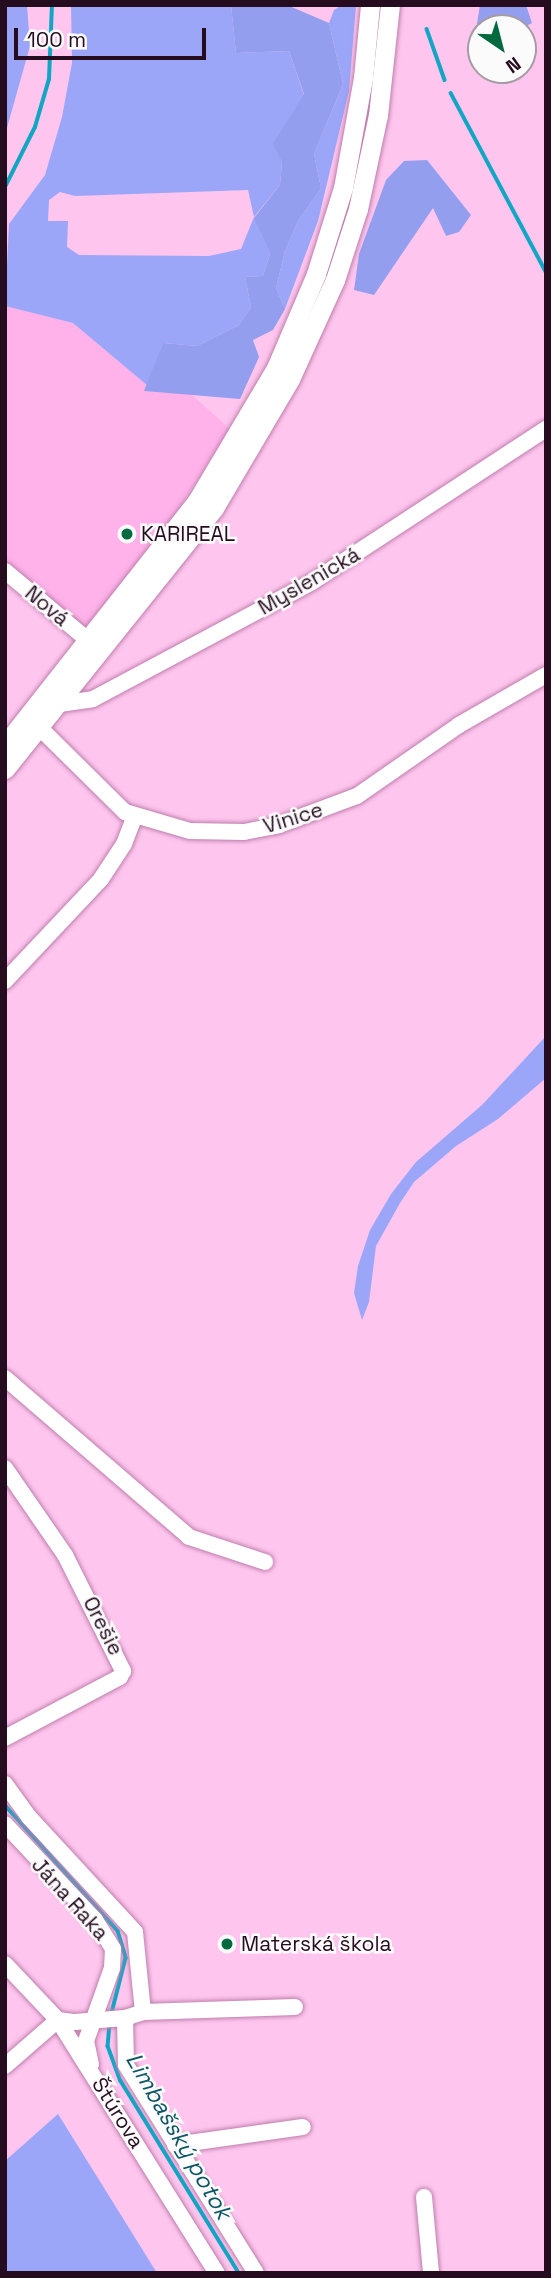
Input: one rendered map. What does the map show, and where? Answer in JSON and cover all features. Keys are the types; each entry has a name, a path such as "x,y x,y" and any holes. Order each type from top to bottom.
{"main road":[{"path":"239,452 324,248 351,152 370,5"},
{"path":"5,745 61,677 95,646 177,557 318,324 353,226 378,115 390,5"},
{"path":"5,769 59,704 95,646"},
{"path":"59,704 61,677"}],"street":[{"name":"Myslenická","path":"59,704 93,699 312,582 546,429"},
{"name":"Nová","path":"5,571 95,646"},
{"name":"Vinice","path":"40,729 117,805 135,816 182,829 226,834 310,814 357,796 459,725 546,675"},
{"path":"5,981 101,878 124,844 135,816"},
{"path":"5,1378 189,1537 265,1562"},
{"name":"Orešie","path":"5,1468 65,1555 123,1671 120,1677 5,1738"},
{"path":"5,1784 29,1817 135,1932 143,2012"},
{"name":"Jána Raka","path":"5,1824 108,1939 112,1968 86,2041 93,2073"},
{"name":"Štúrova","path":"5,1964 58,2020 217,2273"},
{"path":"5,2066 58,2020 94,2021 125,2018 143,2012 295,2007"},
{"path":"125,2018 126,2065 256,2273"},
{"path":"175,2145 303,2127"},
{"path":"424,2197 431,2273"}],"shaded area":[{"path":"5,5 27,5 30,46 5,135"},
{"path":"71,5 231,5 236,53 289,51 304,95 274,144 282,163 280,185 254,217 270,254 263,276 245,277 251,307 239,325 197,346 163,343 148,386 73,323 5,306 9,224 45,175 62,117 72,63","holes":["248,190 254,217 241,249 209,256 79,255 67,247 68,221 48,221 49,200 60,192 75,196"]},
{"path":"231,5 287,5 329,23 343,84 314,154 321,188 298,221 285,251 276,288 285,309 273,330 253,340 259,357 240,399 144,391 163,343 197,346 239,325 251,307 245,277 263,276 270,254 254,218 280,185 282,163 273,144 304,94 289,51 236,53"},
{"path":"342,5 356,6 349,91 318,221 285,309 276,288 285,251 298,221 321,188 314,154 343,84 329,23 334,10"},
{"path":"480,5 526,5 529,14 479,14"},
{"path":"427,160 471,215 459,232 446,236 433,208 374,295 354,290 359,254 386,180 404,161"},
{"path":"5,306 73,323 148,386 145,391 192,395 230,429 166,528 79,643 5,579"},
{"path":"546,1036 546,1078 498,1119 456,1146 414,1182 400,1203 376,1246 369,1302 362,1320 354,1293 358,1266 370,1230 391,1194 416,1162 482,1105"},
{"path":"58,2114 157,2273 5,2273 5,2161"}],"waterway":[{"name":"Limbašský potok","path":"5,187 35,127 49,79 52,5"},
{"path":"427,29 445,80"},
{"path":"451,93 546,272"},
{"name":"Limbašský potok","path":"5,1805 118,1931 126,1958 112,2013"},
{"name":"Limbašský potok","path":"110,2024 108,2046 121,2081 239,2273"}],"place":[{"name":"KARIREAL","path":"127,534"},
{"name":"Materská škola","path":"227,1944"}]}
